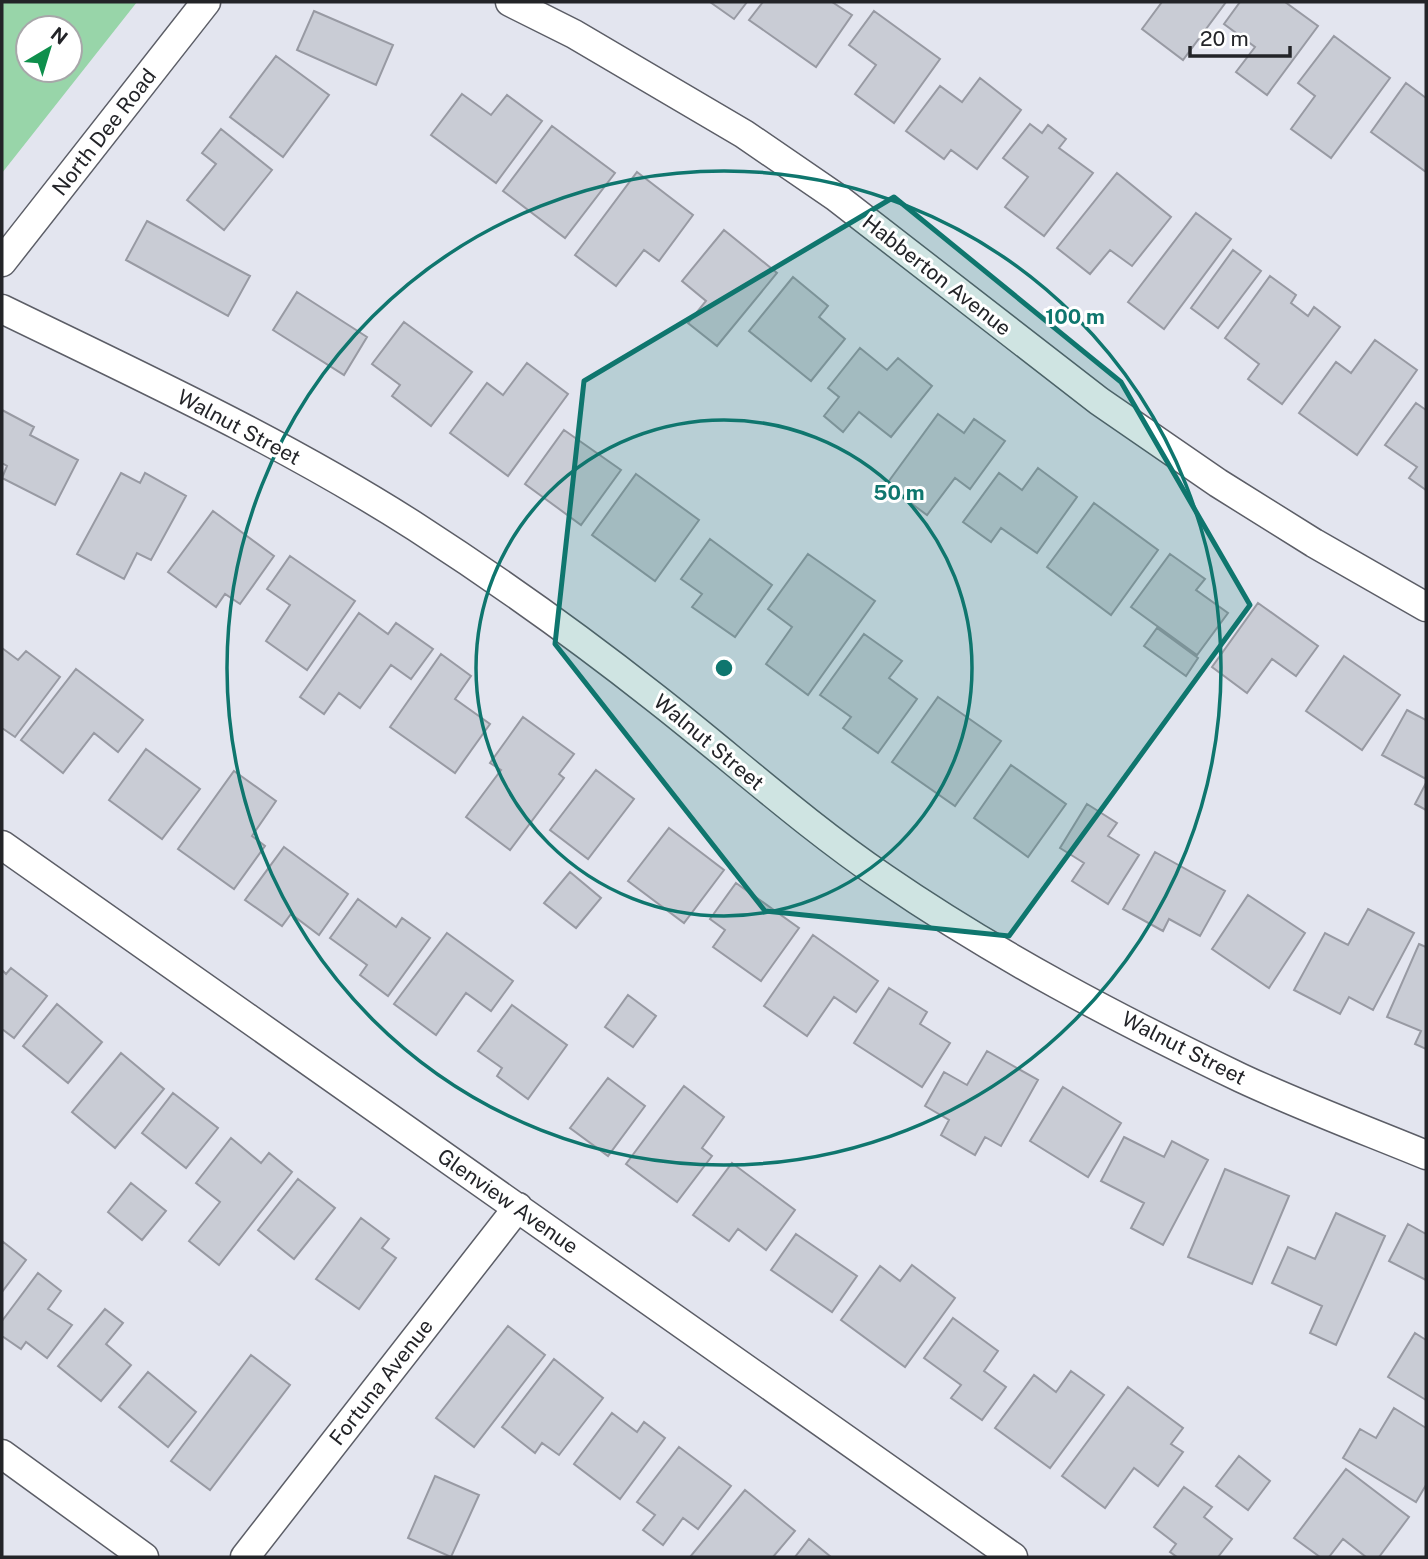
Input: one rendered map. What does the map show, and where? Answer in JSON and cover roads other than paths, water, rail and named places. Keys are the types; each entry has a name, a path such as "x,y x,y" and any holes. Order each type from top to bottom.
{"street":[{"name":"North Dee Road","path":"2,262 206,2"},
{"name":"Habberton Avenue","path":"510,2 574,34 744,134 836,197 1110,409 1218,484 1426,607"},
{"name":"Walnut Street","path":"2,309 140,376 318,469 415,527 491,578 634,682 811,825 883,878 969,934 1067,989 1244,1079 1426,1155"},
{"name":"Glenview Avenue","path":"2,845 1013,1557"},
{"name":"Fortuna Avenue","path":"245,1557 518,1208"},
{"path":"2,1454 144,1557"}]}
